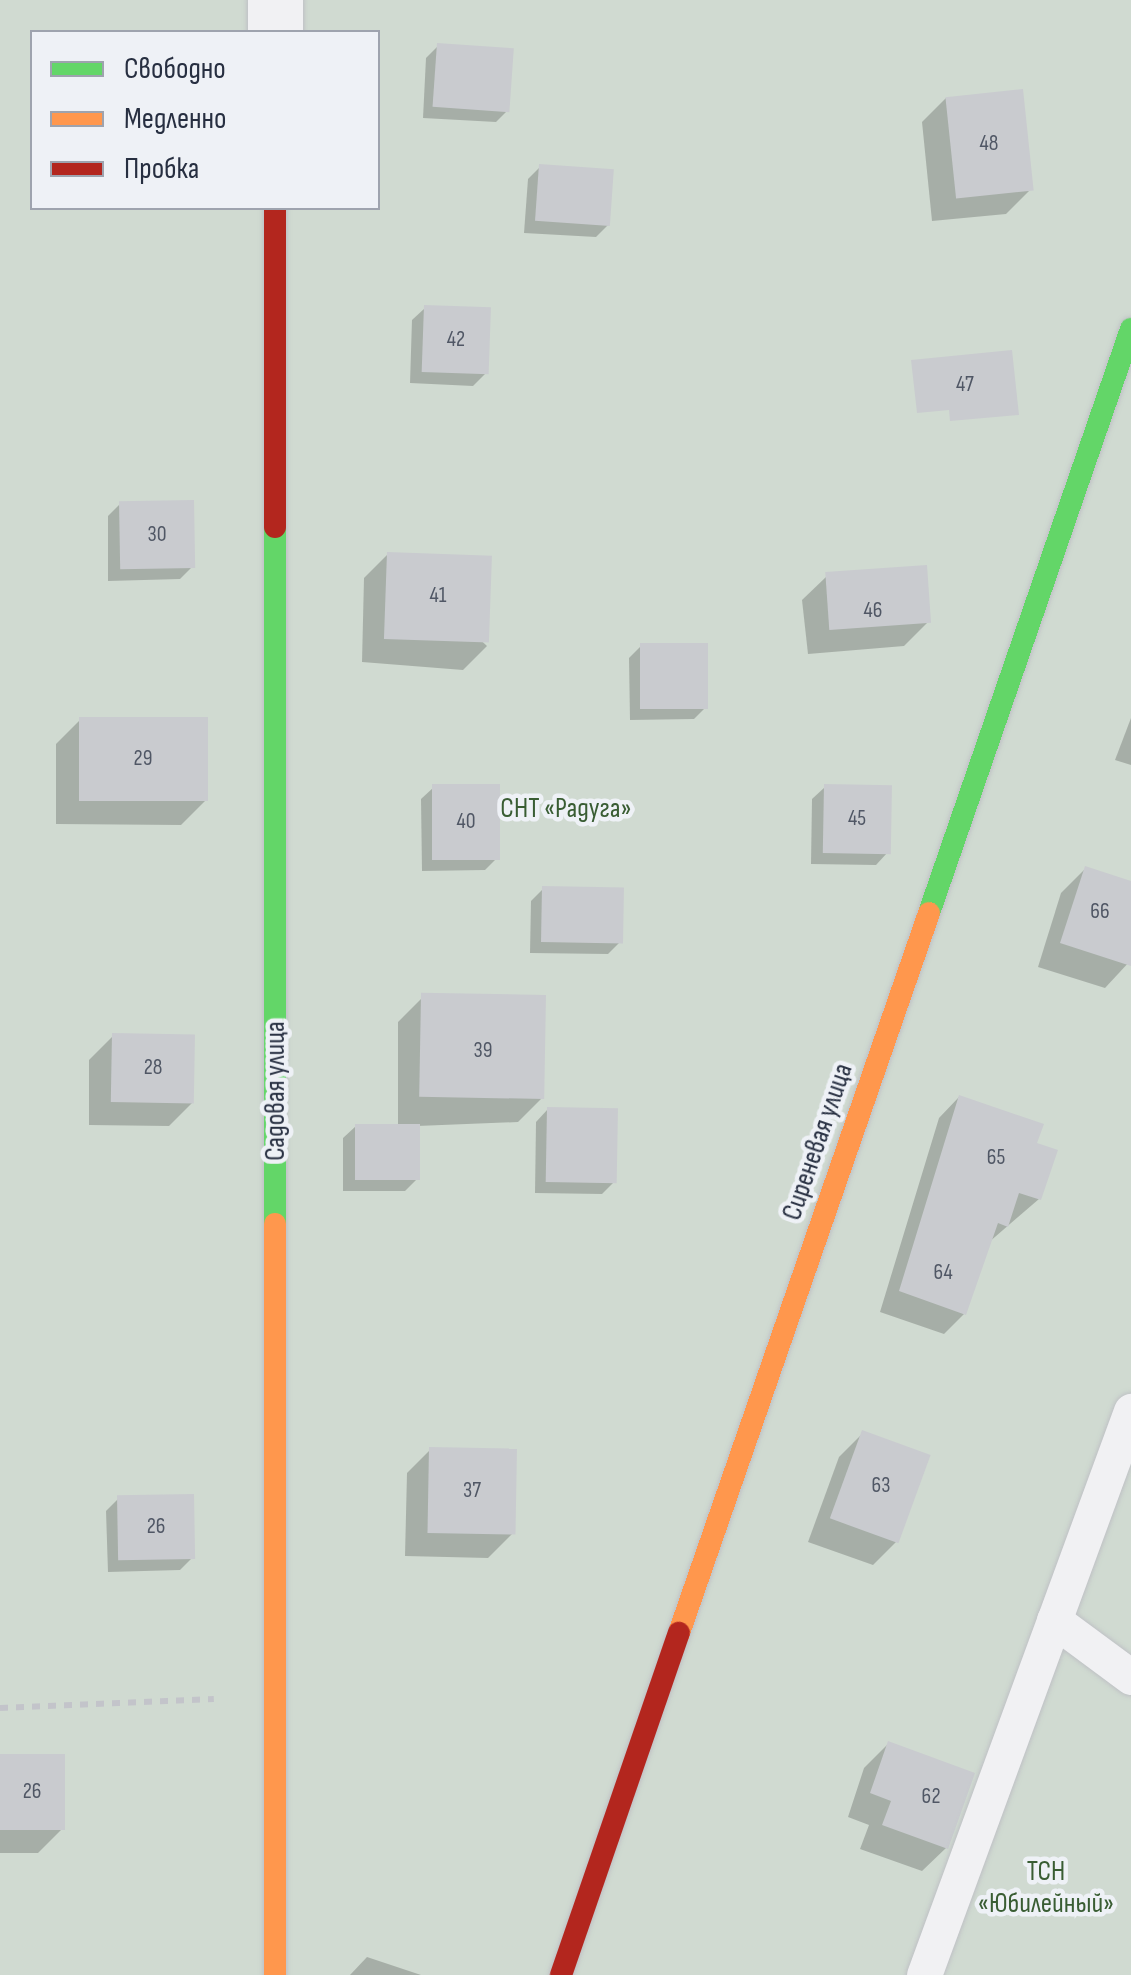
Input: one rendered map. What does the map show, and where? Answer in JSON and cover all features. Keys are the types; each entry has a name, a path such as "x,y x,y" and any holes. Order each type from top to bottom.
{"street":[{"path":"276,0 276,30"},
{"name":"Садовая улица","path":"275,1975 276,210"},
{"name":"Сиреневая улица","path":"562,1975 1131,329"}],"lane":[{"path":"924,1975 1131,1411"},
{"path":"1054,1620 1131,1677"}],"path":[{"path":"0,1708 276,1697"}],"green space":[{"name":"СНТ «Радуга»","path":"0,0 1131,0 1131,1975 0,1975"}],"building":[{"path":"437,43 514,48 509,112 433,107"},
{"path":"1023,89 1034,190 956,199 945,97"},
{"path":"539,164 614,169 610,226 535,221"},
{"path":"424,305 491,307 489,374 422,372"},
{"path":"1012,350 1019,415 950,421 949,410 917,413 911,360"},
{"path":"194,500 195,568 120,569 119,501"},
{"path":"387,552 492,556 489,643 384,639"},
{"path":"927,565 931,623 829,630 825,572"},
{"path":"640,643 708,643 708,709 640,709"},
{"path":"79,717 208,717 208,801 79,801"},
{"path":"432,784 500,784 500,860 432,860"},
{"path":"824,784 892,785 891,854 823,853"},
{"path":"1085,866 1131,881 1131,966 1060,943"},
{"path":"542,886 624,887 623,943 541,942"},
{"path":"421,993 546,995 544,1099 419,1097"},
{"path":"112,1033 195,1034 194,1103 111,1102"},
{"path":"959,1095 1044,1124 1037,1143 1058,1150 1041,1200 1019,1193 1008,1227 998,1223 966,1315 899,1291"},
{"path":"547,1107 618,1108 617,1183 546,1182"},
{"path":"355,1124 420,1124 420,1180 355,1180"},
{"path":"862,1430 931,1455 898,1543 830,1518"},
{"path":"429,1447 517,1449 515,1535 427,1533"},
{"path":"194,1494 195,1559 118,1560 117,1495"},
{"path":"888,1741 975,1773 948,1849 882,1825 891,1801 870,1793"},
{"path":"0,1754 65,1754 65,1830 0,1830"}],"traffic: fast":[{"path":"929,913 1131,329"},
{"path":"275,527 275,1224"}],"traffic: slow":[{"path":"679,1633 929,913"},
{"path":"275,1224 275,1975"}],"traffic: jam":[{"path":"275,210 275,527"},
{"path":"561,1975 679,1633"}],"park label":[{"name":"ТСН «Юбилейный»","path":"1046,1888"}]}
